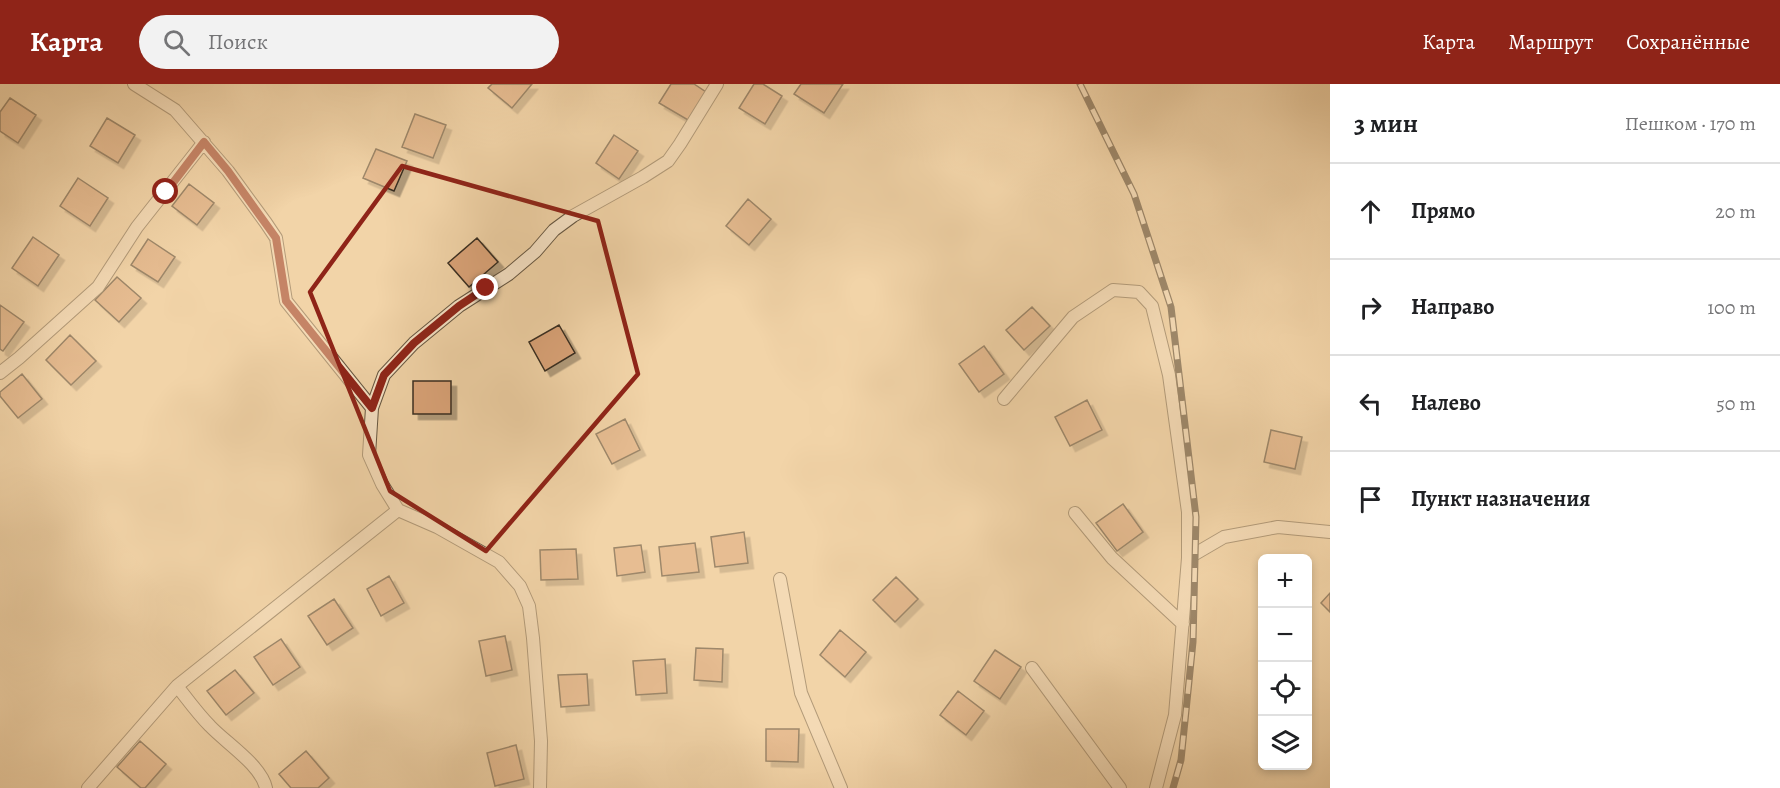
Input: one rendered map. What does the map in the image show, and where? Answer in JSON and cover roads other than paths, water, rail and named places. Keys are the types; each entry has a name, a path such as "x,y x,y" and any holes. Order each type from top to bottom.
{"lane":[{"path":"134,84 175,110 228,171 276,238 286,301 372,408"},
{"path":"540,788 541,741 534,638 529,606 520,586 499,562 437,527 398,510 369,455 372,408 384,375 414,343 459,306 509,274 536,252 554,230 573,216 643,177 668,160 717,84"},
{"path":"0,373 20,358 98,287 137,227 204,142"},
{"path":"1004,399 1073,317 1113,290 1139,292 1152,306 1169,375 1187,502 1188,558 1175,715 1156,788"},
{"path":"88,788 177,686 398,510"},
{"path":"1075,513 1112,558 1183,624"},
{"path":"1188,558 1224,537 1278,526 1330,532"},
{"path":"780,579 801,693 841,788"},
{"path":"1032,668 1120,788"},
{"path":"177,686 211,727 246,760 264,781 266,788"}],"railway":[{"path":"1080,84 1134,194 1171,307 1196,517 1193,642 1181,760 1173,788"}]}
